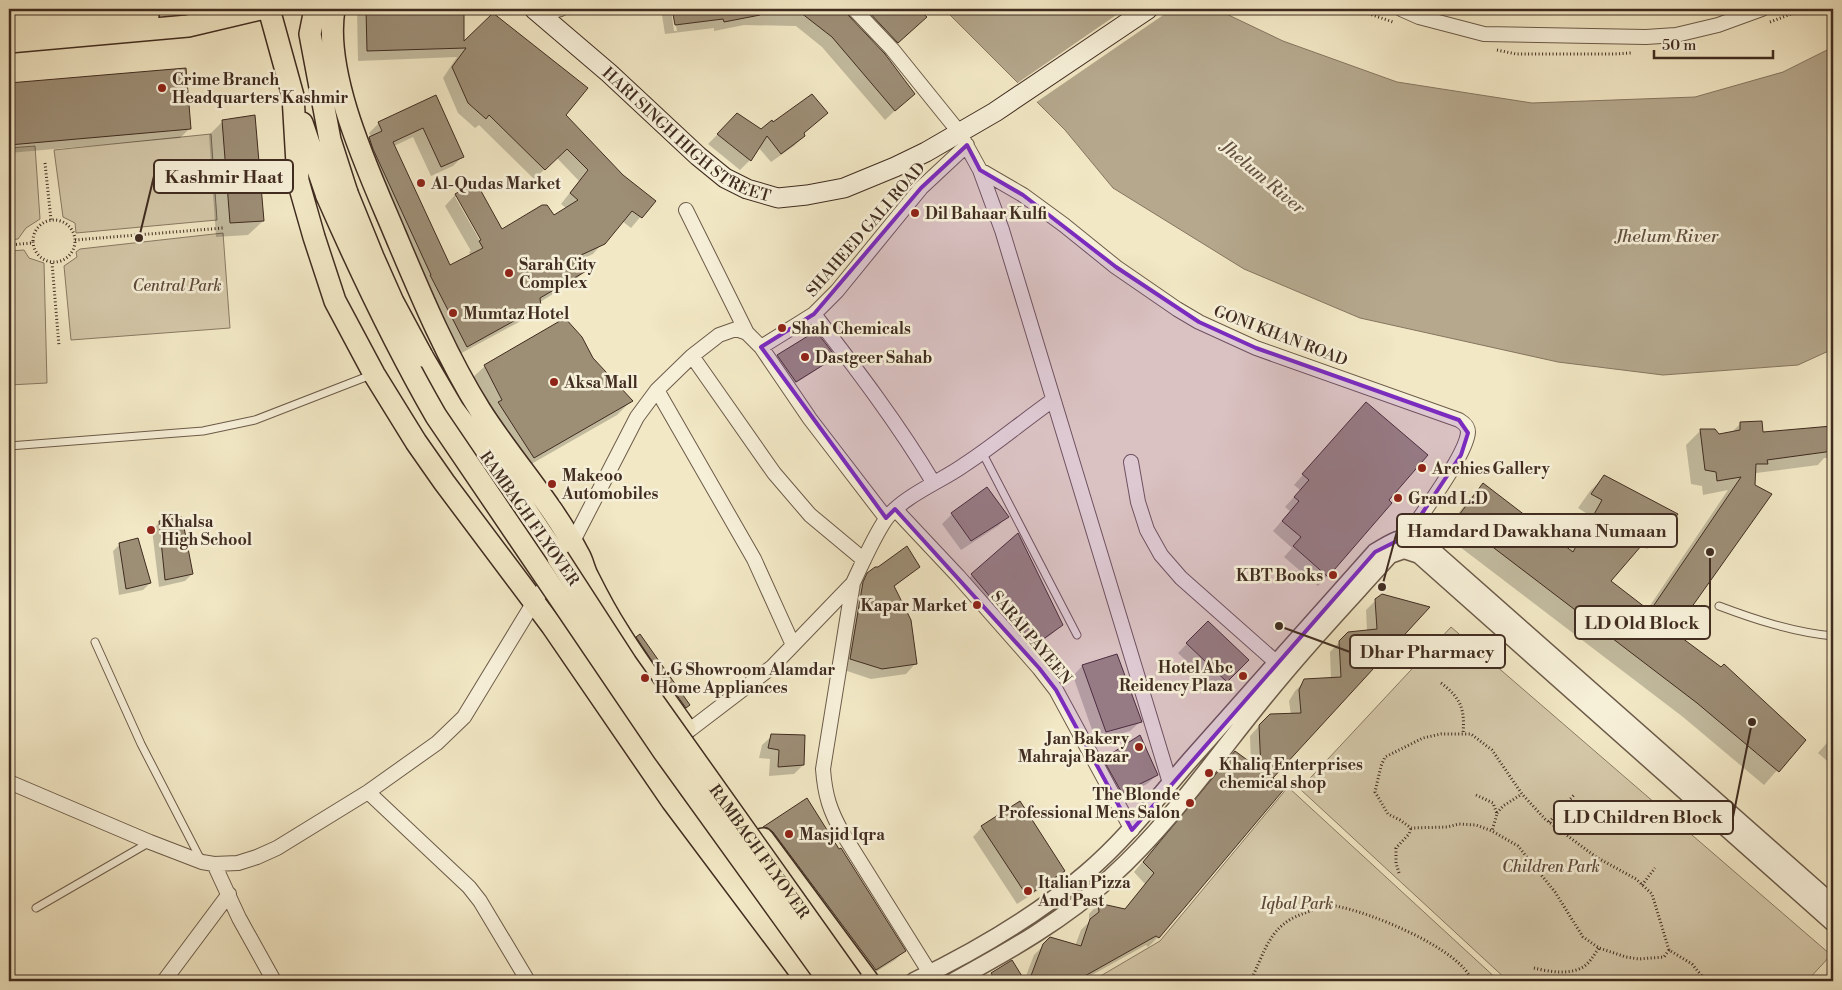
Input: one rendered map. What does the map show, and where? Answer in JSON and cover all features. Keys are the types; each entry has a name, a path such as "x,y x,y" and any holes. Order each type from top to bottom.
{"main road":[{"path":"9,10 23,9"},
{"path":"9,26 189,13 208,9"},
{"path":"9,42 188,26 260,9"},
{"path":"269,9 293,96 298,181 314,237 335,301 374,374 416,442 444,482 534,602 672,801 804,980"},
{"name":"RAMBAGH FLYOVER","path":"315,9 310,34 330,140 357,218 393,302 453,409 505,479 648,693 852,981"},
{"path":"334,9 332,23 335,58 345,108 357,218"},
{"name":"HARI SINGH HIGH STREET","path":"538,11 609,73 698,156 725,178 746,190 778,198 844,188 963,138 995,112 1148,9"},
{"name":"RAMBAGH FLYOVER","path":"293,96 327,196 356,263 400,353 436,416 664,752 830,981"},
{"path":"345,108 406,261 451,357 480,410 554,515 579,555 587,576 618,631 747,817 868,981"}],"street":[{"path":"538,11 561,9"},
{"path":"854,9 892,49 963,138 980,170 1002,230 1170,783"},
{"path":"1401,9 1419,17 1484,34 1646,37 1676,35 1718,25 1762,9"},
{"name":"SHAHEED GALI ROAD","path":"761,347 814,314 842,284 963,138"},
{"name":"GONI KHAN ROAD","path":"980,170 1023,195 1116,267 1199,322 1256,348 1459,420 1465,424 1468,429 1467,439 1461,455 1407,536"},
{"name":"SARAI PAYEEN","path":"686,210 747,333 761,347 822,435 891,514 970,589 1039,668 1056,690 1132,830"},
{"path":"814,314 876,394 906,437 933,482"},
{"path":"9,782 150,842 208,864 238,863 277,848 368,792 437,743 464,717 534,602 572,544 637,417 657,390 692,356 727,331 736,329 747,333"},
{"path":"692,356 774,473 810,515 864,560"},
{"path":"657,390 754,559 793,645"},
{"path":"930,973 842,834 831,812 824,790 823,770 853,583 891,514 933,482 964,466 1053,400"},
{"path":"1131,462 1138,502 1146,530 1161,555 1180,578 1277,663"},
{"path":"914,981 966,954 1047,903 1086,873 1132,830 1170,783 1375,552 1393,541 1407,536 1422,542 1833,904"},
{"path":"954,981 1016,947 1068,912 1110,878 1142,848 1282,676 1390,555 1404,550 1419,555 1833,923"},
{"path":"688,732 772,667 853,583"},
{"path":"368,792 469,887 480,901 528,981"},
{"path":"208,864 228,894 274,981"},
{"path":"164,981 228,894"}],"lane":[{"path":"9,446 203,431 255,420 374,374"},
{"path":"982,452 1077,635"},
{"path":"1719,606 1781,627 1833,636"},
{"path":"95,642 142,744 208,864"},
{"path":"36,908 150,842"}],"path":[{"path":"45,163 51,220"},
{"path":"51,220 65,223 74,233 75,240 71,254 52,263 37,254 32,243 35,230 51,220"},
{"path":"75,240 223,228"},
{"path":"9,245 32,243"},
{"path":"52,263 59,346"},
{"path":"1441,683 1458,699 1463,710 1463,734"},
{"path":"1669,950 1664,957 1639,959 1599,948 1583,937 1555,892 1518,846 1492,831 1476,825 1459,824 1447,827 1411,828 1388,814 1375,792 1385,757 1424,738 1441,734 1471,734 1492,750 1522,794 1549,822 1596,857 1636,880 1652,894 1669,950 1692,964 1706,981"},
{"path":"1492,831 1497,814 1503,806 1522,794"},
{"path":"1476,795 1493,803 1497,814"},
{"path":"1549,822 1574,795"},
{"path":"1398,873 1396,848 1409,834 1411,828"},
{"path":"1642,885 1655,868"},
{"path":"1250,981 1266,944 1280,927 1302,914 1333,906 1366,915 1407,931 1455,959 1470,974 1472,981"},
{"path":"1534,968 1561,972 1580,969 1588,963 1599,948"}],"highlighted area":[{"path":"967,145 980,170 1023,195 1116,267 1199,322 1256,348 1459,420 1468,433 1461,455 1407,536 1375,552 1132,830 1056,690 1039,668 895,509 886,518 761,347 814,314 921,188"}],"green space":[{"name":"Central Park","path":"211,134 217,220 76,233 75,223 63,217 54,150"},
{"path":"35,146 40,219 26,228 18,239 9,240 9,148"},
{"name":"Central Park","path":"223,233 230,328 71,340 64,266 77,257 76,252 80,249"},
{"path":"24,250 29,258 44,263 47,383 9,385 9,251"},
{"name":"Children Park","path":"1451,627 1831,955 1807,981 1508,981 1300,789"},
{"name":"Iqbal Park","path":"1288,787 1499,981 1092,981 1160,941"}],"water":[{"name":"Jhelum River","path":"944,9 1216,9 1283,41 1397,82 1532,103 1695,97 1783,72 1833,47 1833,349 1798,365 1663,375 1558,362 1360,318 1244,269 1113,188 1065,130"}],"pier":[{"path":"1125,9 1172,9 1035,103 1016,84"}],"building":[{"path":"366,9 464,9 464,41 493,13 588,88 566,115 623,175 656,201 642,218 632,211 605,244 579,256 588,270 540,298 541,306 467,347 430,275 373,149 369,137 382,131 378,122 436,95 464,157 441,167 423,128 393,142 450,265 483,248 479,241 481,240 455,194 476,182 502,229 542,205 547,205 554,215 578,200 570,193 588,170 567,149 545,170 489,115 486,119 468,103 452,67 466,48 367,51"},
{"path":"672,9 760,9 760,15 724,22 723,19 675,25"},
{"path":"796,9 845,9 848,15 885,54 915,94 895,111 832,37"},
{"path":"866,9 918,9 927,17 898,43"},
{"path":"186,68 191,129 9,145 9,83"},
{"path":"812,94 828,113 804,133 805,136 781,154 767,136 751,161 717,134 737,113 761,129"},
{"path":"255,115 264,221 230,223 222,120"},
{"name":"Aksa Mall","path":"565,318 582,337 593,358 633,401 534,458 498,402 502,400 484,365"},
{"name":"Dastgeer Sahab","path":"816,331 836,357 796,382 777,355"},
{"path":"1366,402 1428,455 1389,500 1392,503 1328,577 1293,546 1301,537 1282,521 1299,501 1294,497 1309,480 1302,474"},
{"path":"1762,421 1763,432 1832,426 1833,451 1767,460 1768,464 1756,464 1755,485 1772,494 1674,632 1721,667 1724,664 1806,740 1779,772 1697,703 1456,519 1483,483 1573,552 1602,500 1591,494 1604,475 1678,514 1662,535 1654,531 1611,581 1650,611 1741,477 1717,481 1716,472 1705,470 1700,429 1715,429 1719,434 1740,430 1740,422"},
{"path":"987,487 1009,517 971,541 951,513"},
{"path":"182,517 193,574 165,580 159,521"},
{"path":"1018,533 1063,625 1032,647 971,574"},
{"path":"138,538 151,583 126,589 119,543"},
{"path":"907,546 920,567 894,586 911,620 917,664 882,669 850,659 863,582 867,573"},
{"path":"1382,594 1430,607 1273,778 1286,787 1159,938 1156,936 1076,981 1029,981 1043,944 1050,937 1081,946 1090,919 1099,912 1098,903 1125,909 1154,873 1143,862 1235,751 1261,770 1259,725 1270,714 1301,713 1299,690 1304,679 1341,677 1339,641 1348,632 1377,629 1375,599"},
{"path":"1208,621 1249,660 1227,682 1186,643"},
{"path":"640,634 690,705 686,708 636,637"},
{"path":"1117,654 1142,722 1106,732 1082,665"},
{"path":"771,734 805,735 804,765 778,767 779,750 768,748"},
{"path":"1140,735 1158,775 1122,793 1103,759"},
{"path":"807,798 906,951 876,970 773,832 763,827"},
{"path":"1020,801 1065,871 1027,896 981,826"},
{"path":"1012,960 1025,981 996,981 991,973"}],"place":[{"name":"Crime Branch Headquarters Kashmir","path":"162,88"},
{"name":"Al-Qudas Market","path":"421,183"},
{"name":"Dil Bahaar Kulfi","path":"915,213"},
{"name":"Kashmir Haat","path":"139,238"},
{"name":"Sarah City Complex","path":"509,273"},
{"name":"Mumtaz Hotel","path":"453,313"},
{"name":"Shah Chemicals","path":"782,328"},
{"name":"Dastgeer Sahab","path":"805,357"},
{"name":"Aksa Mall","path":"554,382"},
{"name":"Archies Gallery","path":"1422,468"},
{"name":"Makeoo Automobiles","path":"552,484"},
{"name":"Grand L.D","path":"1398,498"},
{"name":"Khalsa High School","path":"151,530"},
{"name":"LD Old Block","path":"1710,552"},
{"name":"KBT Books","path":"1333,575"},
{"name":"Hamdard Dawakhana Numaan","path":"1382,587"},
{"name":"Kapar Market","path":"977,605"},
{"name":"Dhar Pharmacy","path":"1279,626"},
{"name":"Hotel Abc Reidency Plaza","path":"1243,676"},
{"name":"L.G Showroom Alamdar Home Appliances","path":"645,678"},
{"name":"LD Children Block","path":"1752,722"},
{"name":"Jan Bakery Mahraja Bazar","path":"1139,747"},
{"name":"Khaliq Enterprises chemical shop","path":"1209,773"},
{"name":"The Blonde Professional Mens Salon","path":"1190,803"},
{"name":"Masjid Iqra","path":"789,834"},
{"name":"Italian Pizza And Past","path":"1028,891"}]}
